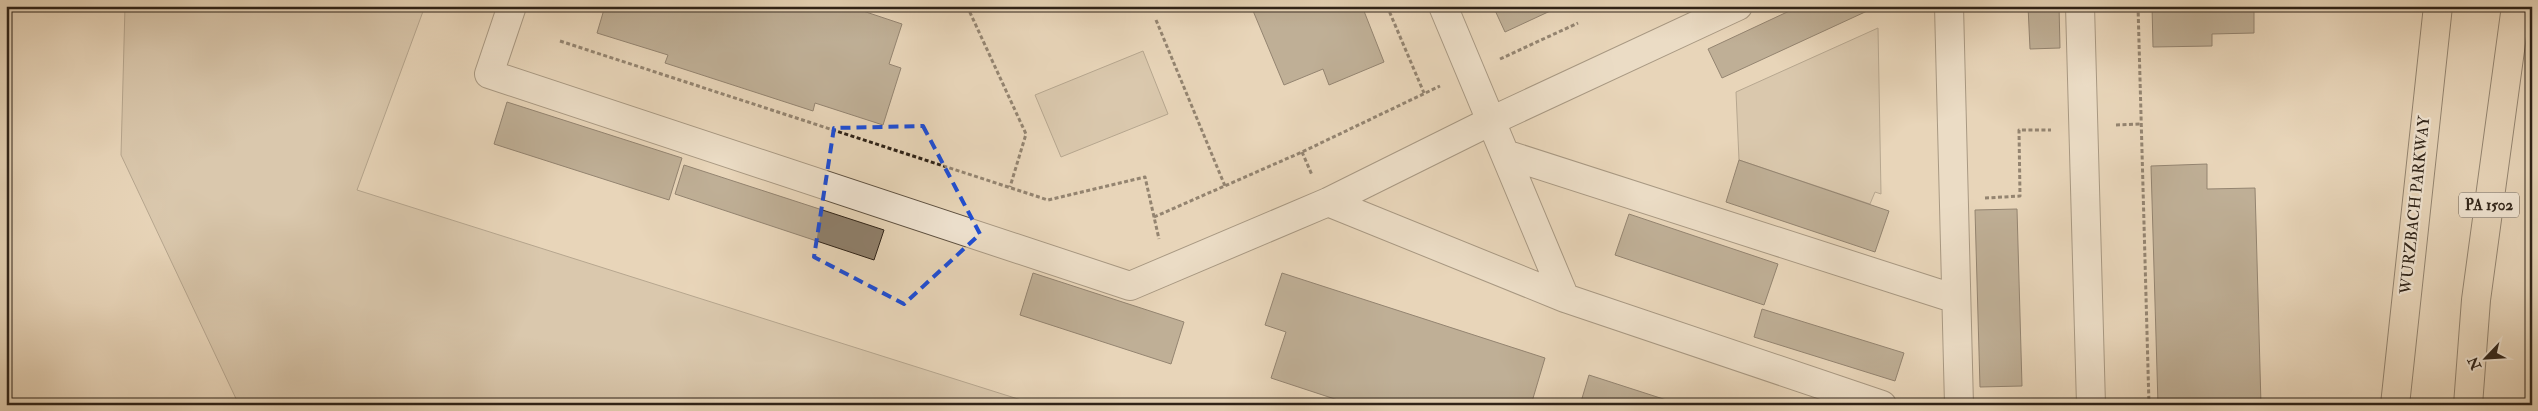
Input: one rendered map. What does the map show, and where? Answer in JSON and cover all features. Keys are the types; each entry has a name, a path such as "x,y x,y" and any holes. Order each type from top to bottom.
{"highway":[{"name":"WURZBACH PARKWAY","path":"2395,405 2438,6"},
{"name":"PA 1502","path":"2468,405 2476,300 2516,6"}],"lane":[{"path":"512,6 488,74 1130,286 1321,191 1491,121 1738,6"},
{"path":"1443,6 1565,298"},
{"path":"1949,6 1959,405"},
{"path":"2080,6 2091,405"},
{"path":"1505,154 1956,299"},
{"path":"1321,191 1565,298 1882,405"}],"path":[{"path":"967,6 1026,134 1010,187"},
{"path":"1387,6 1424,93"},
{"path":"2138,6 2149,405"},
{"path":"1156,20 1225,186"},
{"path":"1495,62 1578,23"},
{"path":"560,41 1048,200 1144,177 1160,242"},
{"path":"1154,217 1302,152 1445,84"},
{"path":"2115,125 2141,124"},
{"path":"1977,198 2020,196 2019,130 2053,130"},
{"path":"1302,152 1321,191"}],"highlighted area":[{"path":"923,126 980,234 904,304 814,257 834,128"}],"shaded area":[{"path":"125,6 425,6 357,190 1037,405 239,405 121,155"},
{"path":"1878,28 1881,194 1875,192 1870,204 1739,160 1736,92"},
{"path":"1143,51 1168,114 1061,157 1035,95"}],"building":[{"path":"605,6 848,6 902,24 889,64 901,68 883,125 815,103 813,111 665,63 668,55 597,33"},
{"path":"1251,6 1362,6 1384,62 1329,85 1323,69 1284,85"},
{"path":"1493,6 1561,6 1505,32"},
{"path":"1800,6 1878,6 1722,78 1708,49"},
{"path":"2028,6 2059,6 2060,48 2030,49"},
{"path":"2152,6 2254,6 2254,33 2212,34 2212,46 2153,47"},
{"path":"507,102 682,158 669,200 494,144"},
{"path":"1739,160 1889,211 1875,252 1726,202"},
{"path":"2207,164 2207,189 2255,188 2261,405 2158,405 2151,166"},
{"path":"684,165 884,230 874,260 675,194"},
{"path":"2017,209 2022,386 1980,387 1975,210"},
{"path":"1629,214 1778,264 1764,305 1615,255"},
{"path":"1033,273 1184,322 1171,364 1020,315"},
{"path":"1282,273 1545,358 1531,405 1353,405 1271,378 1286,332 1265,325"},
{"path":"1762,309 1904,353 1895,381 1754,337"},
{"path":"1589,375 1682,405 1580,405"}]}
